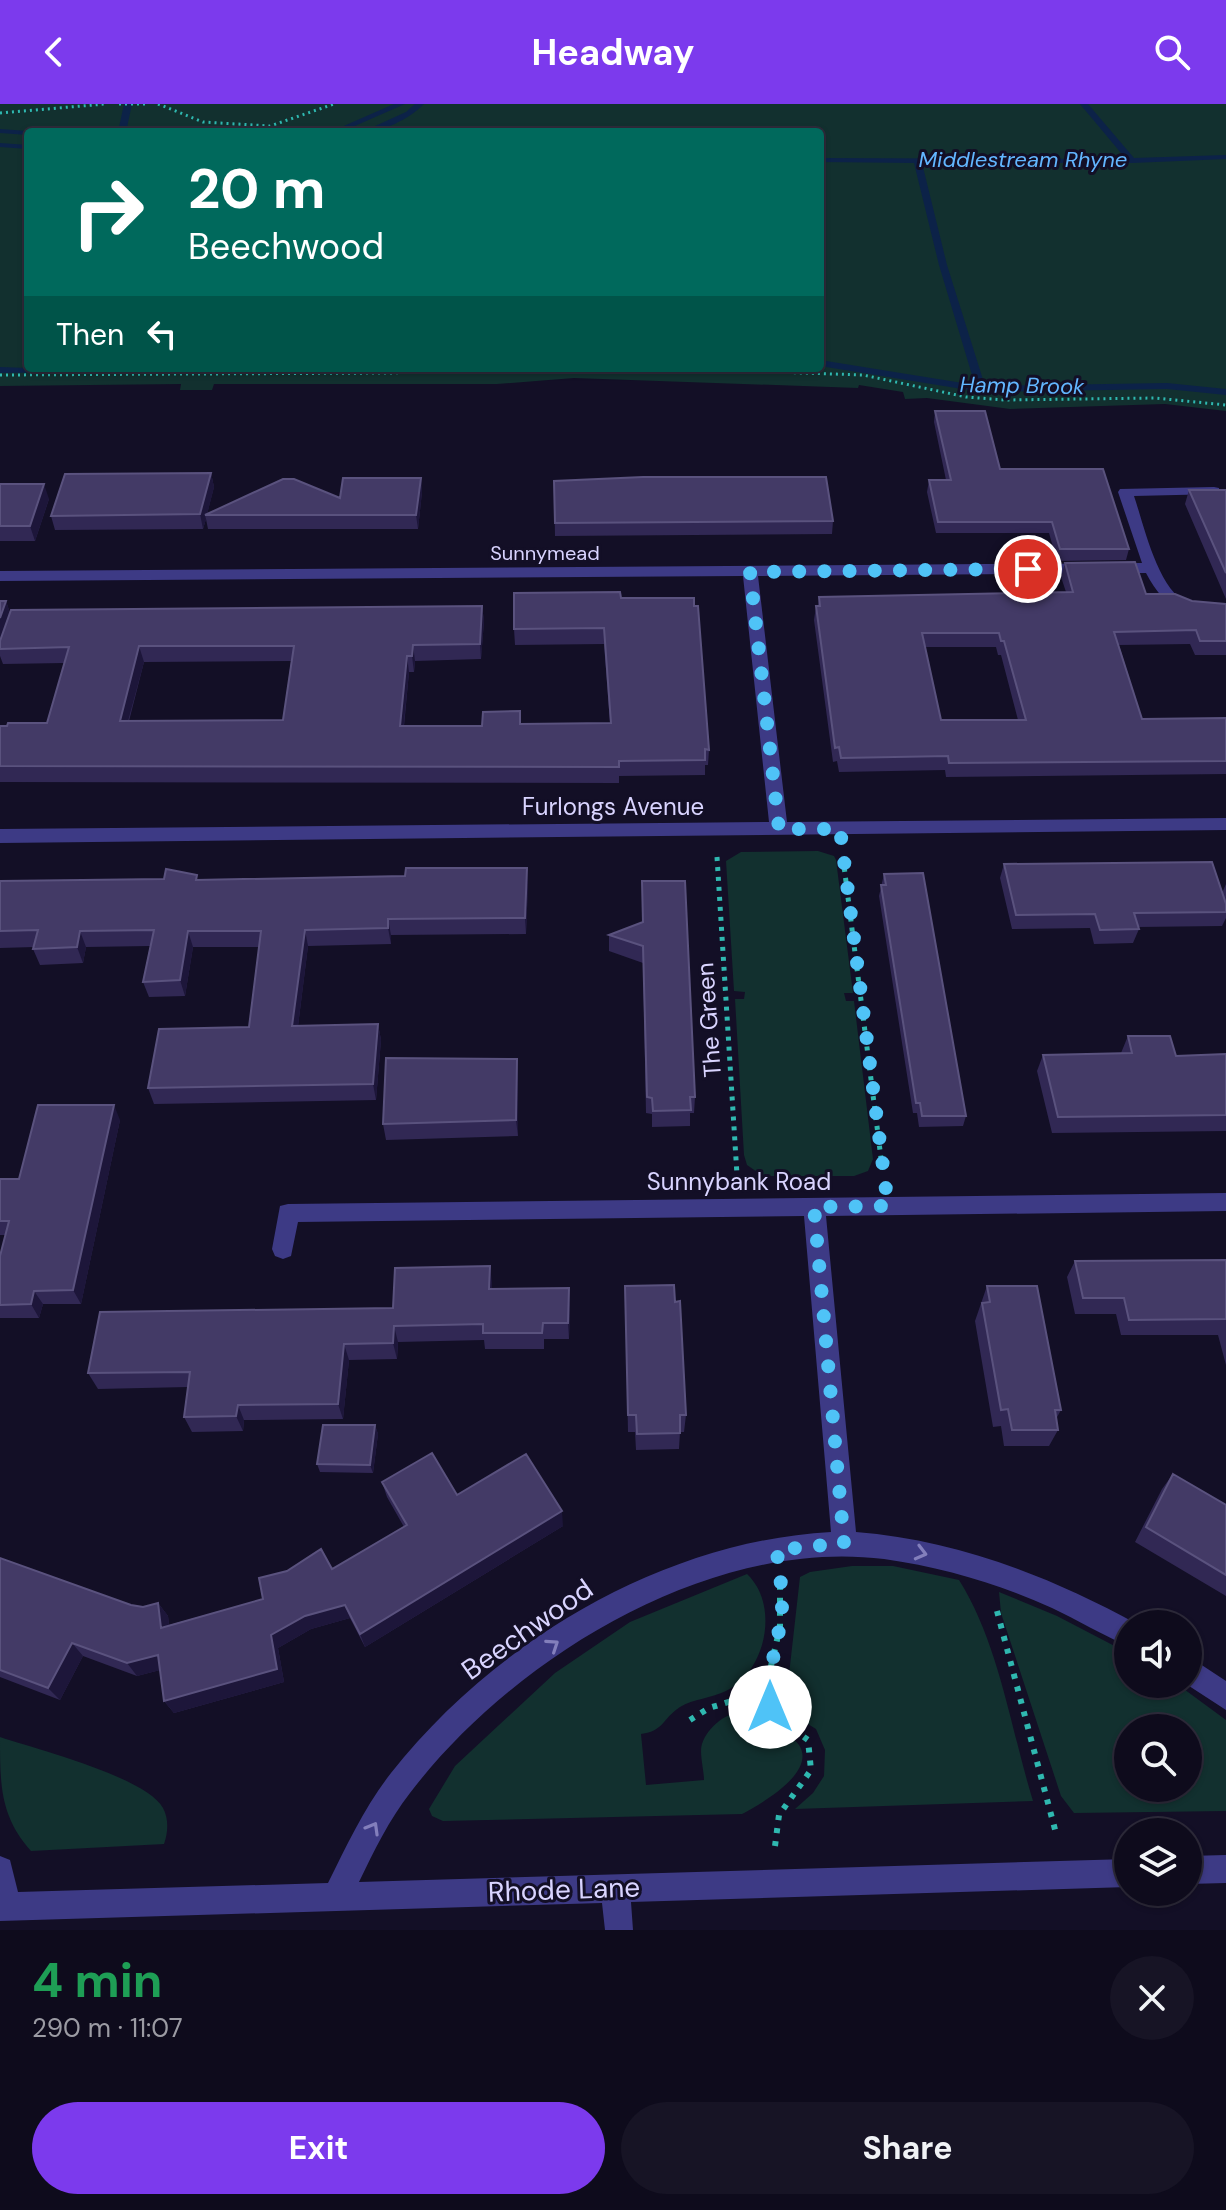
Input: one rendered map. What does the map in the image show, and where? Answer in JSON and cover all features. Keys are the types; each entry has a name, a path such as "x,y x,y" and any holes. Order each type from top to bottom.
{"street":[{"path":"1219,491 1125,492 1151,568 1163,591 1186,610 1226,611"},
{"name":"Sunnymead","path":"0,576 1151,568"},
{"path":"750,572 779,829"},
{"name":"Furlongs Avenue","path":"0,836 1226,824"},
{"name":"Sunnybank Road","path":"283,1249 288,1213 1226,1202"},
{"path":"814,1207 844,1543"},
{"name":"Beechwood","path":"336,1897 401,1783 456,1722 504,1680 598,1615 635,1595 722,1563 777,1550 844,1543 905,1548 1033,1588 1114,1626"},
{"path":"1202,1679 1226,1697"},
{"path":"1202,1870 1226,1869"},
{"path":"0,1870 3,1907"},
{"name":"Rhode Lane","path":"3,1907 1114,1873"},
{"path":"615,1887 619,1930"}],"path":[{"path":"0,113 105,104"},
{"path":"119,104 145,104"},
{"path":"158,104 203,122 270,126 334,104"},
{"path":"0,375 434,372"},
{"path":"772,372 863,375 966,397 1005,400 1155,398 1226,405"},
{"path":"840,829 888,1206"},
{"name":"The Green","path":"715,830 739,1208"},
{"path":"777,1550 782,1604 768,1690 770,1707 783,1722 808,1740 811,1770 779,1815"},
{"path":"987,1572 1067,1875"},
{"path":"690,1720 709,1708 768,1690"}],"green space":[{"path":"0,104 1226,104 1226,411 1165,404 1010,409 927,398 905,399 903,392 859,385 858,388 574,378 497,384 214,384 212,390 180,390 181,384 0,386"},
{"path":"818,851 834,856 836,860 853,993 844,993 846,1001 854,1001 873,1159 868,1171 854,1176 763,1176 747,1165 744,1155 735,999 744,999 745,992 734,991 726,861 741,852"},
{"path":"852,1566 893,1566 959,1580 973,1605 994,1659 1033,1801 795,1809 813,1793 824,1776 825,1750 816,1729 785,1710 800,1577 810,1572"},
{"path":"747,1574 757,1587 763,1603 764,1637 759,1654 740,1682 726,1691 680,1707 659,1727 641,1734 646,1785 704,1780 701,1748 706,1735 720,1720 748,1711 758,1713 777,1731 794,1740 802,1755 794,1776 773,1795 742,1814 443,1821 432,1816 429,1809 455,1766 555,1673 630,1622"},
{"path":"999,1592 1057,1616 1114,1646 1114,1698 1196,1698 1226,1720 1226,1811 1074,1813 1061,1796 1001,1613"},
{"path":"0,1737 89,1765 153,1797 166,1817 164,1844 31,1851 13,1825 4,1799"}],"building":[{"path":"935,411 985,411 1000,469 1103,469 1129,549 1060,549 1052,522 938,522 929,480 951,480"},
{"path":"211,473 200,514 51,516 65,474"},
{"path":"643,477 826,477 833,521 555,523 554,481"},
{"path":"343,478 421,478 416,515 205,515 283,479 294,479 340,498"},
{"path":"0,484 44,484 30,526 0,526"},
{"path":"1189,490 1226,490 1226,573"},
{"path":"1135,562 1146,594 1175,594 1192,601 1226,604 1226,641 1200,641 1196,630 1114,632 1142,719 1226,718 1226,761 949,763 948,756 841,758 839,747 835,748 816,606 820,606 819,597 1073,592 1065,563","holes":["922,633 999,633 1001,641 1004,641 1026,720 941,720"]},
{"path":"620,592 621,598 694,598 694,606 698,606 709,750 705,749 705,760 619,761 619,767 0,766 0,726 7,726 8,723 47,723 69,647 0,649 11,610 482,606 480,644 413,645 412,656 407,656 400,726 482,726 483,712 520,711 520,724 611,723 604,628 514,629 514,593","holes":["139,646 294,646 283,720 120,721"]},
{"path":"0,601 6,601 0,618"},
{"path":"1212,862 1226,912 1134,913 1139,929 1100,930 1095,914 1016,915 1004,864"},
{"path":"406,868 527,868 525,918 388,919 388,928 305,930 292,1026 378,1024 373,1084 148,1088 159,1029 249,1027 261,931 188,931 180,980 143,982 154,930 80,931 77,947 33,949 38,930 0,931 0,881 164,879 166,869 197,875 196,880 405,876"},
{"path":"923,873 966,1116 922,1116 920,1103 916,1103 881,885 886,885 884,874"},
{"path":"642,881 685,881 695,1097 690,1097 691,1110 653,1111 652,1098 647,1097 643,946 609,935 643,922"},
{"path":"1128,1036 1170,1036 1176,1056 1226,1054 1226,1115 1058,1117 1043,1055 1132,1053"},
{"path":"386,1058 517,1059 516,1120 383,1124"},
{"path":"38,1105 114,1105 73,1290 34,1291 31,1304 0,1305 0,1256 9,1221 0,1221 0,1179 19,1179"},
{"path":"1226,1260 1226,1319 1129,1320 1124,1298 1083,1298 1075,1261"},
{"path":"490,1266 489,1289 569,1288 568,1323 543,1323 542,1333 483,1333 483,1324 394,1326 393,1343 344,1344 338,1404 238,1405 236,1416 184,1417 190,1372 88,1373 100,1312 393,1308 395,1268"},
{"path":"674,1285 675,1302 680,1301 686,1415 680,1415 680,1433 637,1434 636,1415 628,1415 625,1286"},
{"path":"987,1286 1037,1286 1061,1410 1055,1410 1058,1430 1012,1430 1008,1409 1001,1410 982,1303 990,1302"},
{"path":"323,1425 375,1425 370,1465 317,1464"},
{"path":"432,1453 457,1495 526,1454 562,1511 360,1634 345,1605 305,1616 271,1635 277,1669 164,1701 158,1655 127,1663 72,1643 48,1688 0,1670 0,1558 131,1605 143,1607 158,1603 161,1628 263,1599 259,1578 287,1571 321,1549 332,1569 407,1525 382,1482"},
{"path":"1173,1474 1226,1505 1226,1575 1146,1527"}],"waterway":[{"path":"123,128 128,104"},
{"path":"344,128 401,104"},
{"path":"376,128 409,114 420,104"},
{"path":"1084,104 1132,161"},
{"path":"0,131 24,133"},
{"name":"Middlestream Rhyne","path":"0,145 24,147"},
{"name":"Middlestream Rhyne","path":"1132,161 1226,157"},
{"name":"Middlestream Rhyne","path":"824,160 917,160"},
{"name":"Middlestream Rhyne","path":"917,160 1132,161"},
{"path":"917,160 943,265 981,389"},
{"name":"Hamp Brook","path":"824,364 981,389"},
{"name":"Hamp Brook","path":"0,370 24,370"},
{"name":"Hamp Brook","path":"981,389 1167,386 1226,392"}],"route":[{"path":"770,1707 769,1669 776,1649 782,1604 777,1550 844,1543 814,1207 888,1206 840,829 779,829 750,572 1028,569"}]}
